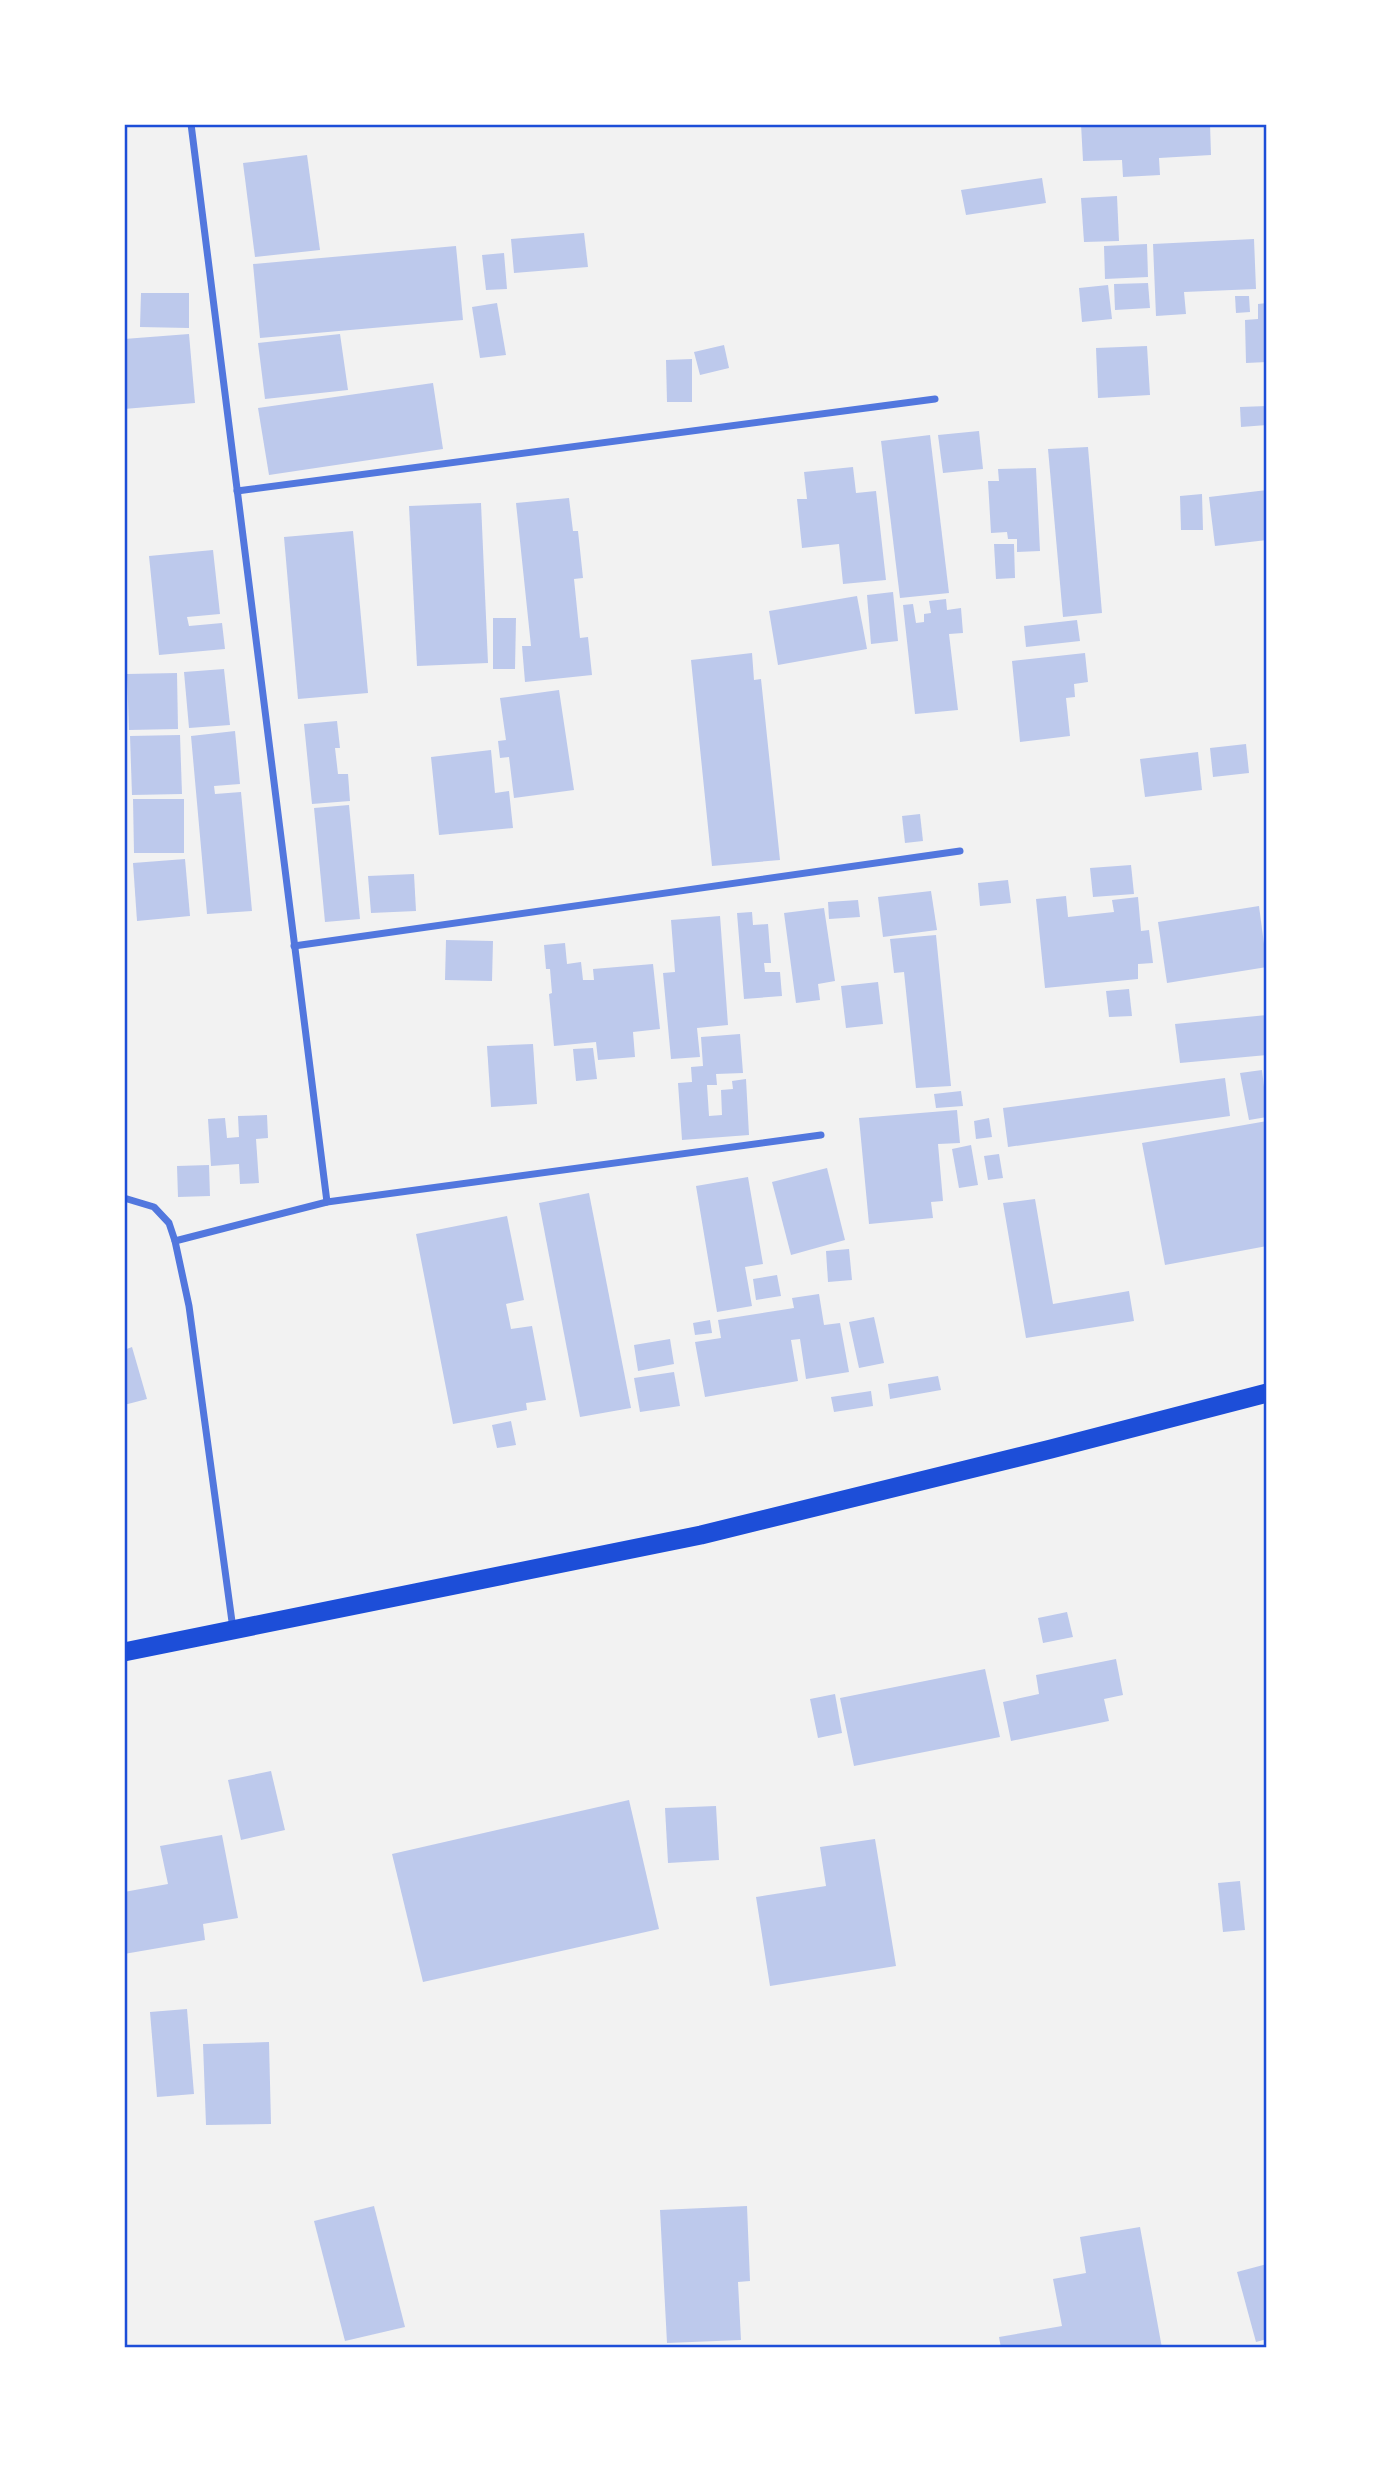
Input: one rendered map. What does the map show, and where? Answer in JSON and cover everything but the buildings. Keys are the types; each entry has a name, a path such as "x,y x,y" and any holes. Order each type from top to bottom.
{"highway":[{"path":"124,1652 701,1535 1267,1393"}],"street":[{"path":"191,124 327,1202"},
{"path":"237,491 934,399"},
{"path":"294,946 960,851"},
{"path":"174,1241 327,1202 821,1135"},
{"path":"124,1198 154,1207 169,1223 174,1241 188,1306 233,1629"}]}
